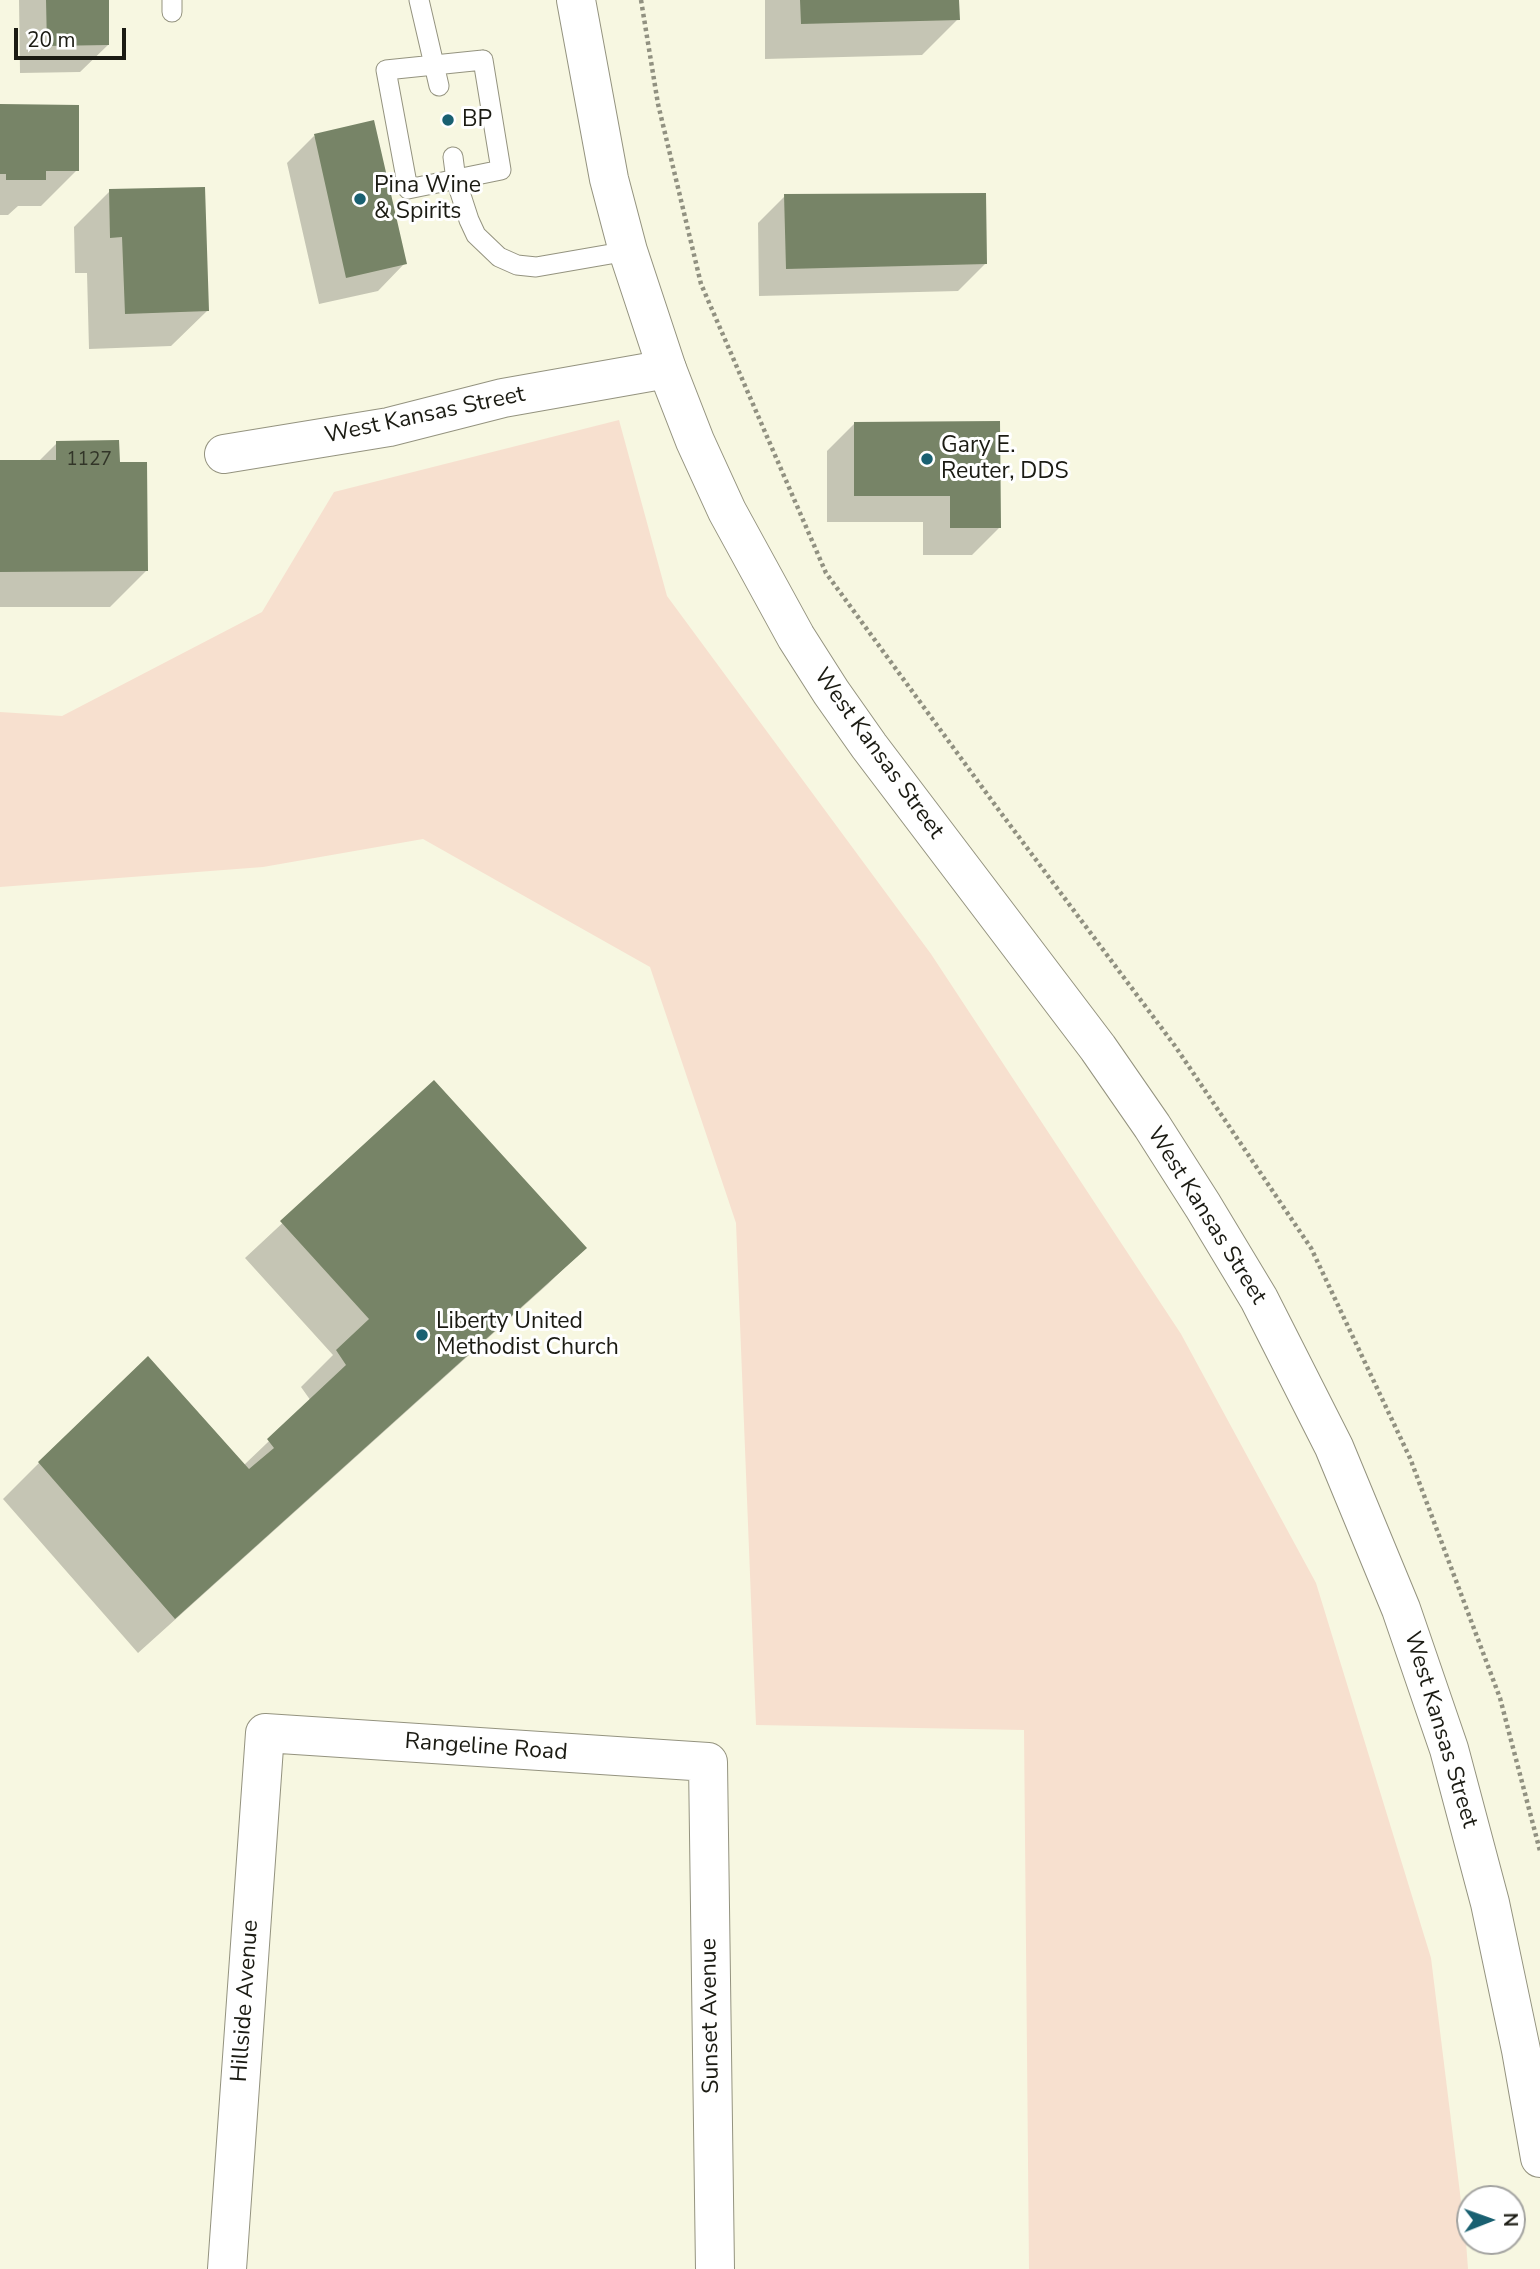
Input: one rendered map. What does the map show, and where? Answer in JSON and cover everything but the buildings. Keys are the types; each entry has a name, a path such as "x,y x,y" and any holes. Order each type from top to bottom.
{"main road":[{"name":"West Kansas Street","path":"576,0 609,179 628,251 667,369 727,512 796,637 869,746 1098,1048 1203,1206 1259,1298 1309,1394 1357,1501 1401,1609 1449,1749 1487,1890 1536,2102 1540,2158"},
{"name":"West Kansas Street","path":"224,454 390,427 514,396 667,369"},
{"name":"Rangeline Road","path":"265,1733 708,1762"},
{"name":"Hillside Avenue","path":"227,2269 265,1733"},
{"name":"Sunset Avenue","path":"708,1762 715,2269"}],"lane":[{"path":"419,0 439,86"},
{"path":"482,60 500,170 456,180 408,190 386,71 482,60"},
{"path":"453,157 456,180 476,235 499,257 517,265 536,267 628,251"}],"path":[{"path":"641,0 658,104 701,284 826,573 1175,1046 1311,1248 1410,1458 1500,1698 1540,1851"}],"shaded area":[{"path":"619,420 667,596 931,954 1181,1334 1316,1583 1431,1958 1459,2185 1456,2185 1456,2255 1467,2255 1468,2269 1029,2269 1024,1730 756,1725 736,1223 650,967 423,839 263,867 0,887 0,712 62,716 262,612 334,492"}],"place":[{"name":"BP","path":"448,120"},
{"name":"Pina Wine & Spirits","path":"360,199"},
{"name":"Gary E. Reuter, DDS","path":"927,459"},
{"name":"Liberty United Methodist Church","path":"422,1335"}]}
